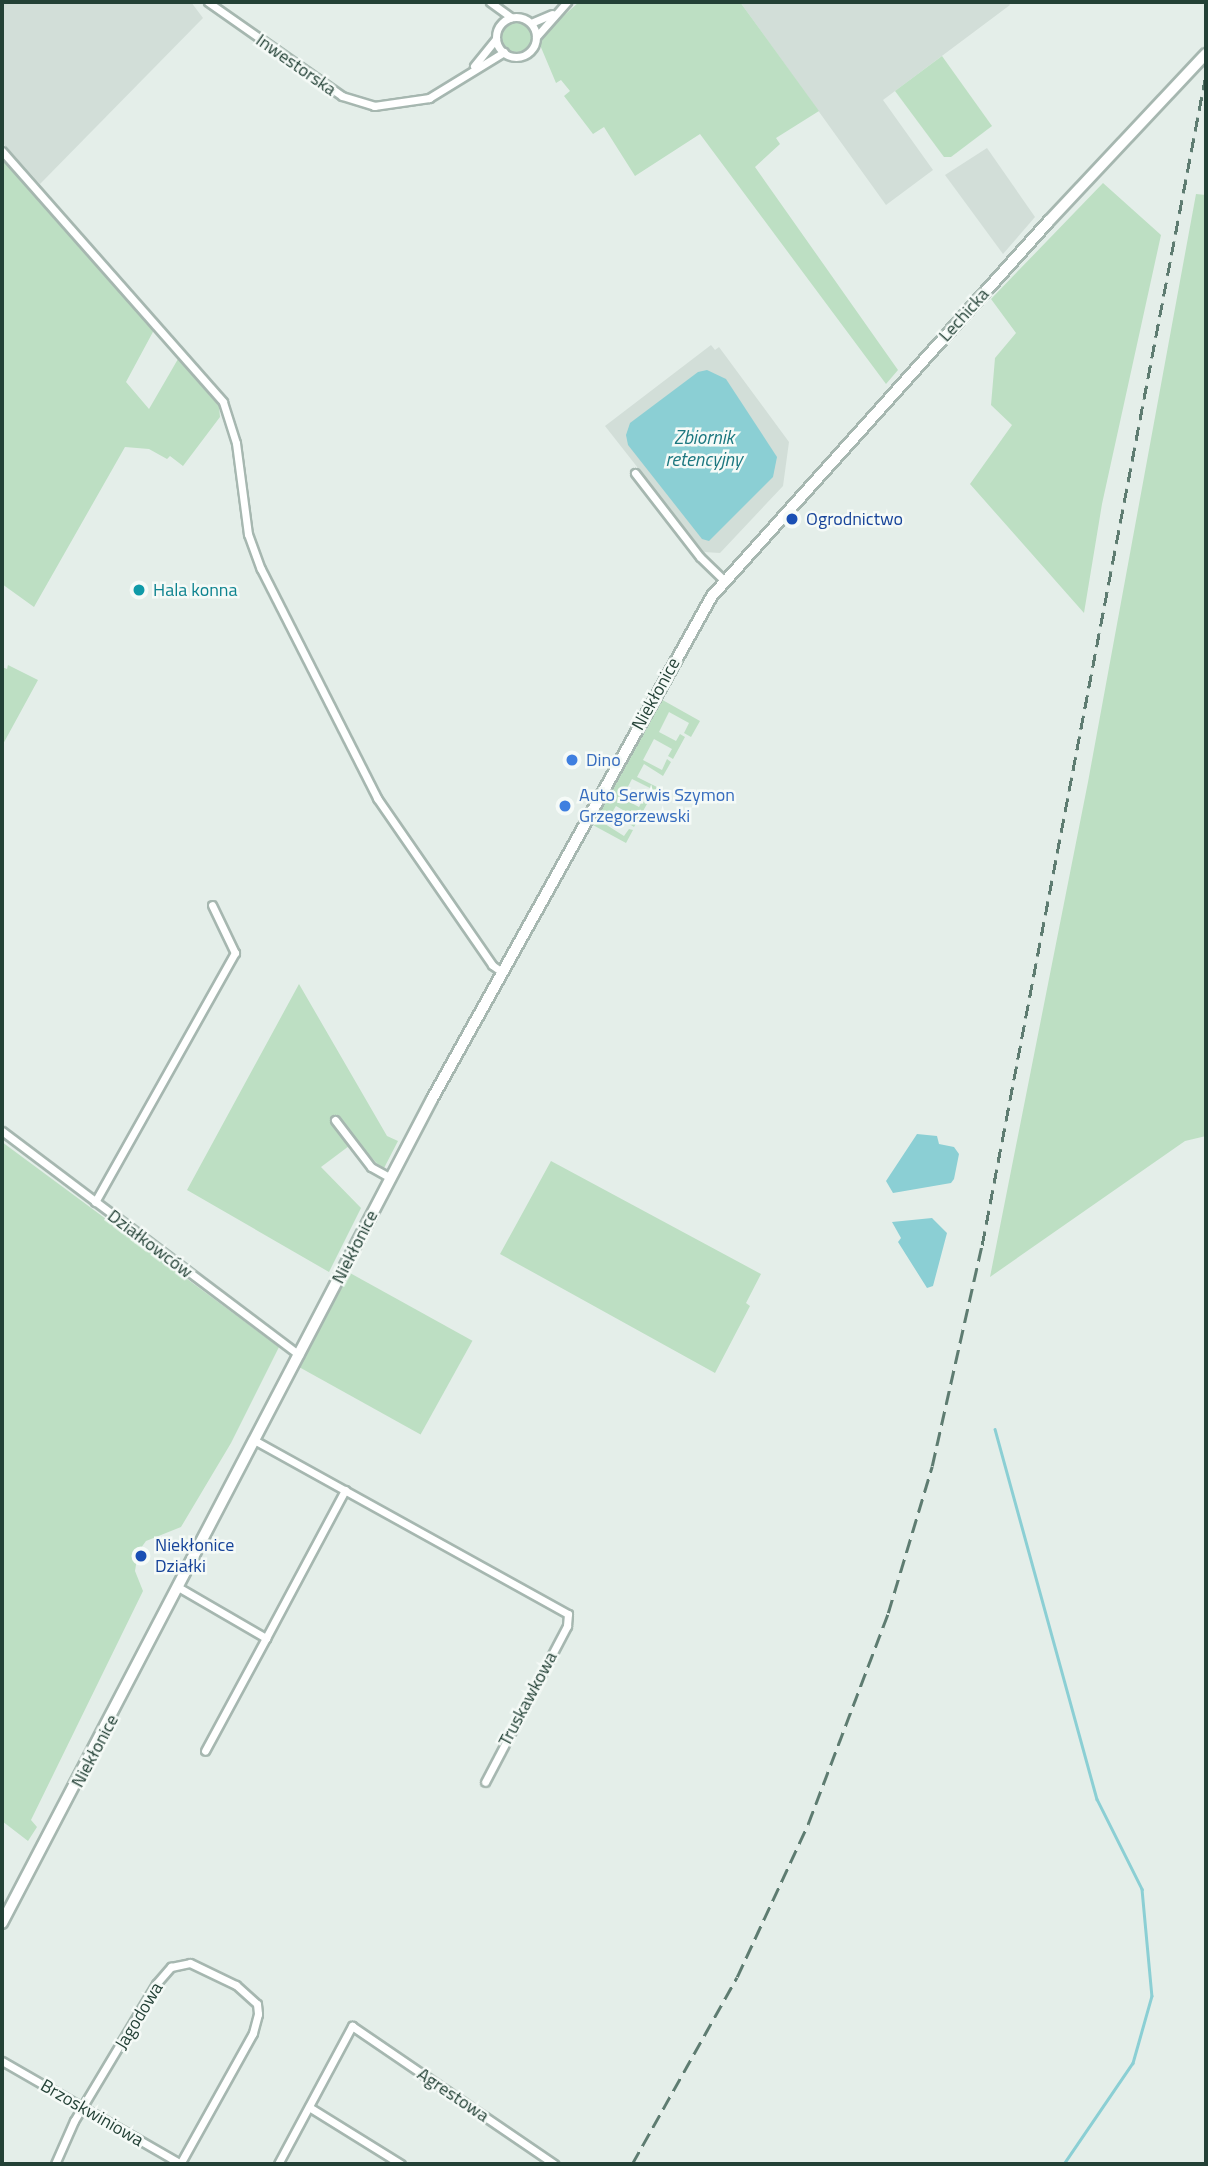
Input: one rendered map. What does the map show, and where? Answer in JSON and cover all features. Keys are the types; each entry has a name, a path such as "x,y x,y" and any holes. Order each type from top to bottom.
{"street":[{"name":"Inwestorska","path":"208,2 357,103 374,106 422,100 504,52"},
{"path":"489,2 511,18 531,23 556,12"},
{"path":"489,2 500,26"},
{"path":"511,18 500,26 496,39 504,52 527,54 536,37 567,2"},
{"path":"531,23 536,37"},
{"name":"Inwestorska","path":"469,72 496,39"},
{"name":"Lechicka","path":"724,580 1206,54"},
{"path":"2,151 223,402 236,443 248,534 261,569 377,798 492,965 502,972"},
{"path":"635,473 700,558 724,580"},
{"name":"Niekłonice","path":"2,1923 391,1178 502,972 724,580"},
{"path":"94,1202 235,953 212,905"},
{"path":"335,1120 372,1167 391,1178"},
{"name":"Działkowców","path":"2,1131 299,1355"},
{"path":"205,1751 345,1490 254,1440"},
{"name":"Truskawkowa","path":"345,1490 568,1614 567,1626 485,1782"},
{"path":"178,1587 266,1638"},
{"name":"Jagodowa","path":"55,2164 85,2108 171,1967 190,1963 236,1985 257,2004 253,2033 181,2164"},
{"name":"Agrestowa","path":"309,2107 352,2026 554,2164"},
{"name":"Brzoskwiniowa","path":"2,2061 181,2164"},
{"path":"278,2164 309,2107 401,2164"}],"shaded area":[{"path":"2,2 191,2 203,18 40,184 2,142"},
{"path":"740,2 1008,2 1010,5 883,100 933,170 886,205"},
{"path":"987,148 1035,217 1003,254 945,175"},
{"name":"Zbiornik retencyjny","path":"711,345 715,350 719,347 789,442 783,486 720,553 704,552 605,426"}],"green space":[{"path":"579,2 740,2 819,111 776,138 780,144 755,167 898,370 886,384 700,134 635,176 604,127 593,134 564,96 570,91 561,80 556,83 540,45 543,34"},
{"path":"516,20 527,25 532,36 527,47 516,52 505,47 500,36 505,25"},
{"path":"942,56 992,126 951,157 944,157 895,91"},
{"path":"2,159 154,330 126,382 149,409 178,359 219,406 220,417 183,466 170,456 167,459 149,449 125,447 34,607 2,584"},
{"path":"1103,183 1161,235 1102,504 1084,613 970,484 1012,425 991,405 995,358 1016,333 991,299"},
{"path":"1196,194 1206,195 1206,1136 1185,1141 990,1277 1088,782"},
{"path":"8,665 38,680 2,746 2,667 7,669"},
{"path":"659,698 700,721 691,737 684,733 689,723 669,712 659,732 676,741 680,734 685,737 673,759 668,756 672,749 654,739 643,760 662,770 667,759 671,762 663,776 644,764 637,777 657,787 649,801 652,789 632,779 622,798 639,807 642,801 647,804 634,827 631,825 635,817 616,806 605,824 624,836 629,829 633,830 626,843 591,824"},
{"path":"299,984 387,1136 398,1141 383,1170 346,1130 340,1133 349,1146 321,1167 361,1208 329,1272 187,1190"},
{"path":"2,1142 279,1347 231,1443 181,1527 146,1541 138,1552 135,1571 143,1591 31,1820 37,1827 28,1841 2,1821"},
{"path":"551,1161 761,1274 746,1303 750,1306 715,1373 500,1254"},
{"path":"350,1273 472,1341 421,1434 298,1367"}],"water":[{"name":"Zbiornik retencyjny","path":"707,370 726,379 777,457 773,477 709,541 702,539 628,445 626,435 630,423 698,372"},
{"path":"917,1134 937,1136 939,1144 954,1147 959,1154 954,1179 951,1183 893,1193 886,1181"},
{"path":"932,1218 947,1233 933,1286 927,1288 898,1242 901,1238 892,1222"}],"waterway":[{"path":"995,1429 1097,1799 1142,1889 1152,1996 1133,2063 1064,2164"}],"railway":[{"path":"632,2164 737,1977 808,1824 888,1613 932,1466 982,1245 1206,73"}],"place":[{"name":"Ogrodnictwo","path":"792,519"},
{"name":"Hala konna","path":"139,590"},
{"name":"Dino","path":"572,760"},
{"name":"Auto Serwis Szymon Grzegorzewski","path":"565,806"},
{"name":"Niekłonice Działki","path":"141,1556"}]}
